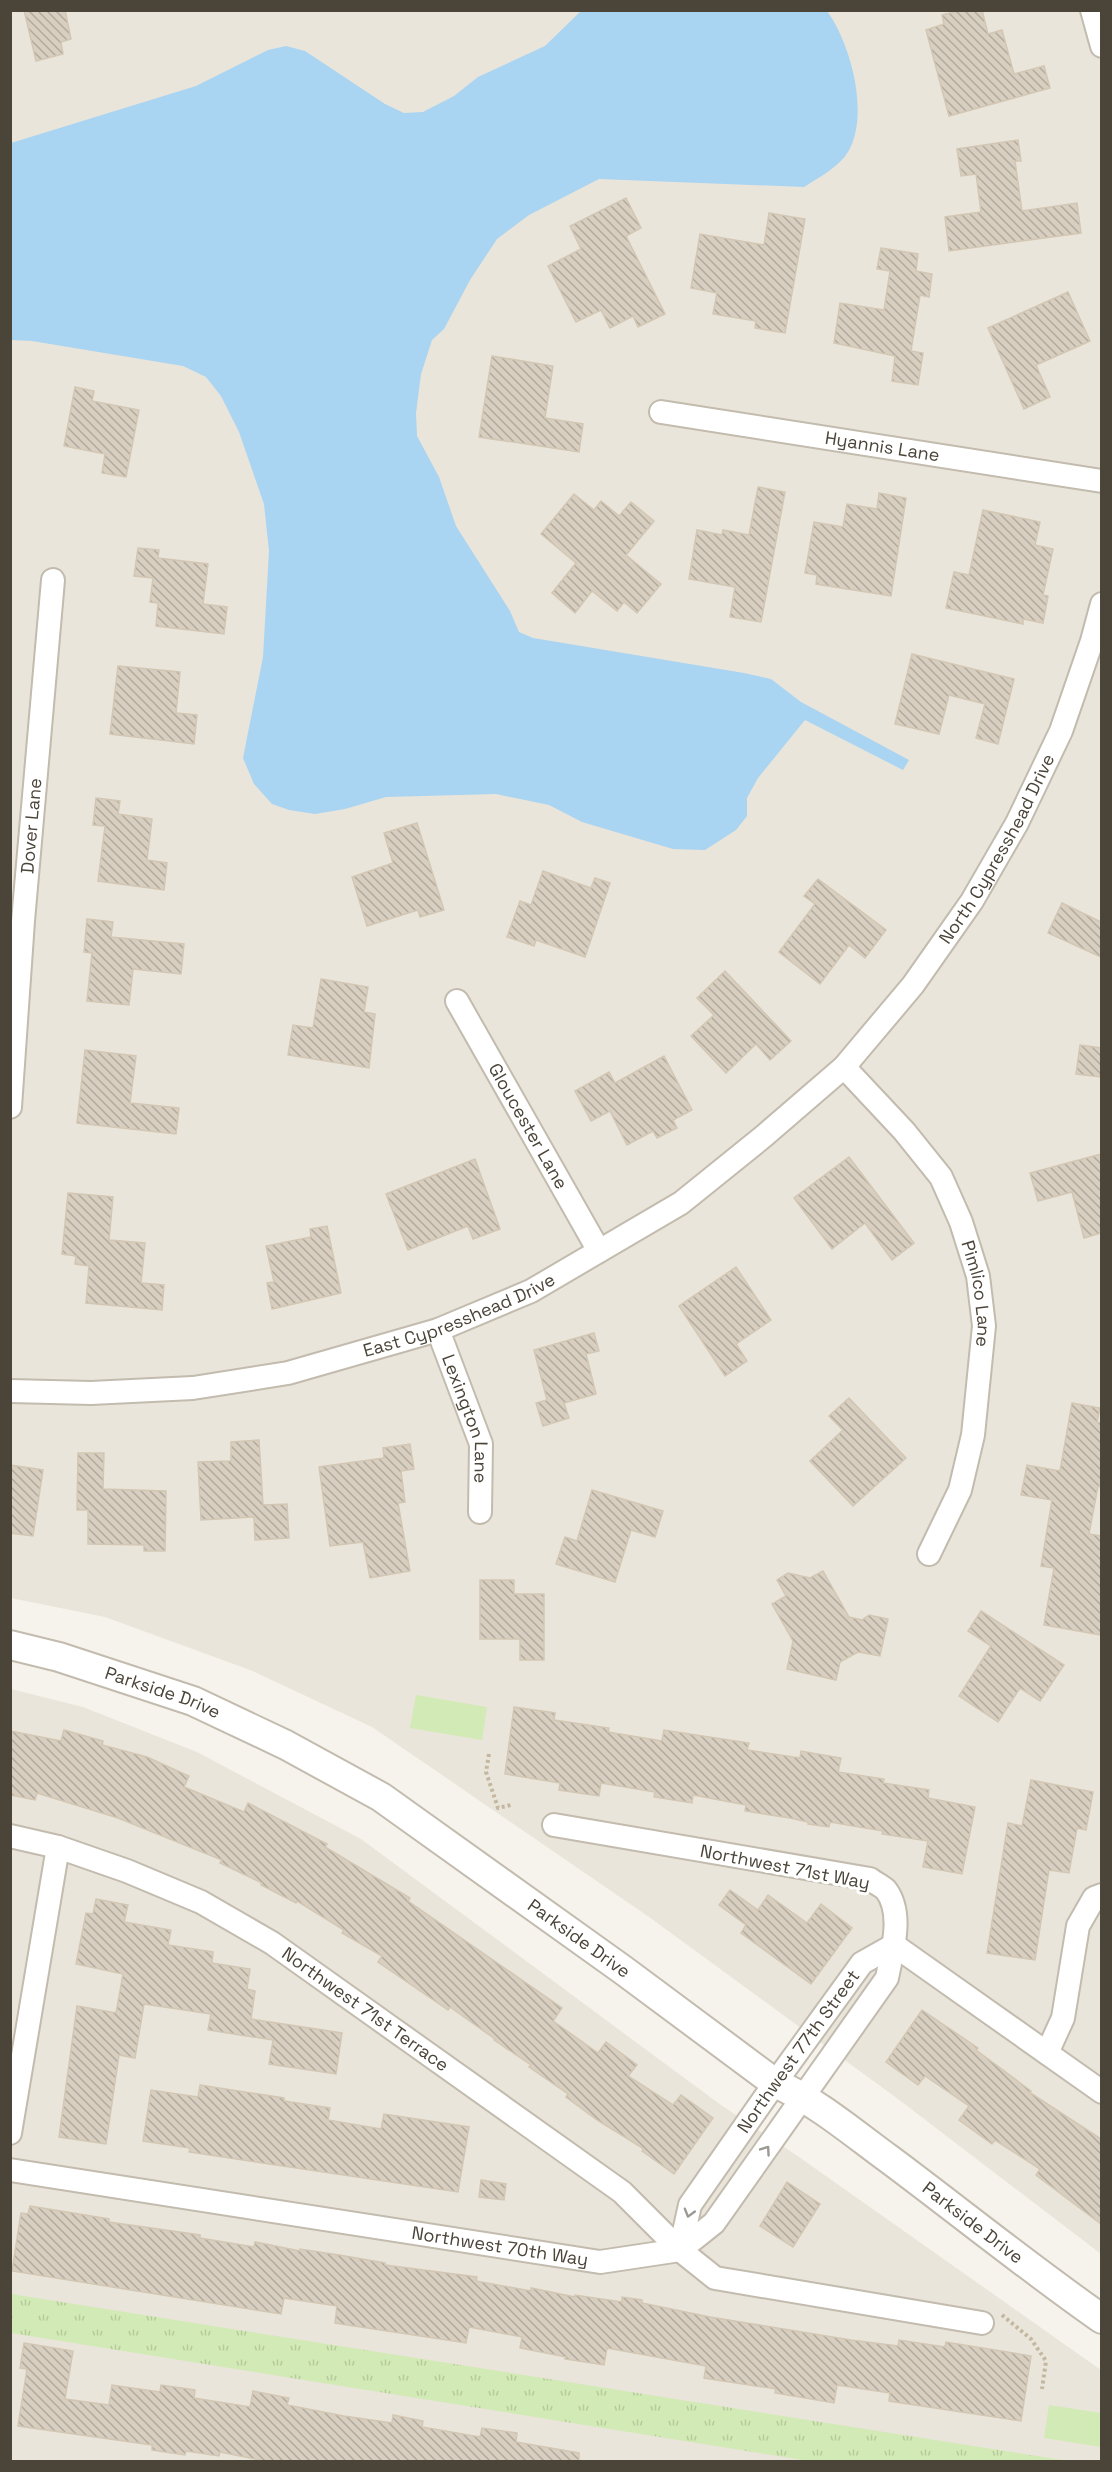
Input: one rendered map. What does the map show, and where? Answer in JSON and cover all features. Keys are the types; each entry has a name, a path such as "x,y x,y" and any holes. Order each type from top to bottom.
{"street":[{"path":"1092,10 1101,46"},
{"name":"Hyannis Lane","path":"661,412 1101,481"},
{"name":"Dover Lane","path":"10,1107 17,920 53,580"},
{"name":"North Cypresshead Drive","path":"844,1068 919,976 972,901 1017,823 1061,731 1092,641 1101,604"},
{"name":"Gloucester Lane","path":"457,1001 599,1251"},
{"name":"East Cypresshead Drive","path":"10,1391 91,1393 192,1388 288,1373 438,1330 531,1290 681,1203 844,1068"},
{"name":"Pimlico Lane","path":"844,1068 903,1131 941,1177 961,1222 978,1276 984,1326 973,1435 960,1490 929,1554"},
{"name":"Lexington Lane","path":"438,1330 481,1444 480,1512"},
{"name":"Parkside Drive","path":"10,1645 59,1657 193,1701 286,1745 381,1797 623,1970 775,2083 804,2096 951,2206 1030,2269 1101,2319"},
{"name":"Northwest 71st Way","path":"554,1826 870,1880 885,1889 894,1907 894,1945"},
{"name":"Northwest 71st Terrace","path":"10,1836 58,1847 127,1871 201,1902 272,1943 622,2192 680,2250"},
{"path":"10,2133 58,1847"},
{"path":"1047,2053 1063,2018 1078,1926 1098,1896"},
{"path":"894,1945 1101,2092"},
{"name":"Northwest 77th Street","path":"680,2250 690,2205 775,2083 861,1964 894,1945"},
{"name":"Northwest 77th Street","path":"680,2250 714,2223 874,1997 887,1978 894,1945"},
{"path":"850,1979 874,1997"},
{"name":"Northwest 70th Way","path":"10,2170 600,2262 680,2250"},
{"path":"708,2180 732,2198"},
{"path":"680,2250 715,2278 976,2322"}],"path":[{"path":"489,1754 486,1773 498,1808 510,1805"},
{"path":"976,2322 981,2306 993,2309 1031,2338 1046,2361 1042,2389"}],"shaded area":[{"path":"11,11 1101,11 1101,2254 898,2099 649,1917 372,1727 250,1670 105,1617 11,1598"},
{"path":"11,1689 83,1707 197,1752 361,1839 721,2105 799,2157 1101,2370 1101,2461 11,2462"}],"green space":[{"path":"416,1695 487,1707 482,1740 410,1728"},
{"path":"10,2294 1068,2461 809,2461 11,2333"},
{"path":"1049,2405 1101,2413 1101,2447 1044,2438"}],"water":[{"path":"581,11 827,11 844,42 855,80 857,119 854,137 848,152 839,163 804,187 599,179 529,215 497,239 470,280 444,329 432,340 421,374 416,413 417,436 439,477 456,526 510,611 519,632 533,638 771,679 801,702 909,760 903,770 805,720 758,778 747,798 747,816 736,830 705,850 673,849 582,822 549,805 496,794 386,797 345,809 315,814 289,810 272,804 254,784 243,758 263,657 269,551 264,504 239,432 221,396 206,377 183,366 32,341 11,340 11,143 196,86 268,50 286,46 305,51 385,104 404,113 423,112 454,96 478,77 545,46"}],"building":[{"path":"24,10 65,10 71,39 61,42 63,54 36,61"},
{"path":"961,10 982,10 988,34 1002,30 1014,74 1044,66 1050,88 949,116 926,30 944,24 942,15"},
{"path":"1018,140 1021,161 1015,161 1022,211 1077,203 1081,233 949,251 945,217 981,212 976,174 961,176 957,149"},
{"path":"626,198 641,228 626,236 665,314 638,327 633,316 610,328 601,310 576,322 548,266 581,249 570,226"},
{"path":"769,213 805,219 785,333 755,328 756,321 713,314 717,293 691,288 700,234 764,245"},
{"path":"881,248 918,254 916,271 932,274 929,297 920,295 911,351 923,353 918,385 892,381 895,356 834,343 840,303 884,310 890,271 877,269"},
{"path":"1068,292 1090,341 1036,365 1050,397 1024,409 988,328"},
{"path":"492,356 553,366 545,418 583,424 579,452 479,437"},
{"path":"75,387 94,391 92,401 139,410 126,477 102,473 105,454 64,446"},
{"path":"758,487 785,492 761,622 730,617 735,587 689,579 697,530 722,535 723,530 749,535"},
{"path":"879,493 906,498 891,596 816,584 817,575 805,573 814,522 843,527 847,504 877,509"},
{"path":"574,494 594,510 601,501 619,516 631,502 654,521 626,555 661,584 637,613 624,602 617,611 592,591 575,613 552,593 576,563 541,534"},
{"path":"983,510 1040,522 1035,545 1053,549 1043,595 1048,596 1043,623 1023,619 1023,624 946,608 954,572 969,575"},
{"path":"138,548 159,550 158,558 208,564 203,604 227,607 224,634 156,626 158,603 150,602 153,578 134,576"},
{"path":"912,654 1014,679 998,744 976,738 985,704 949,695 939,734 895,724"},
{"path":"118,666 180,672 176,713 197,715 194,744 110,734"},
{"path":"96,798 120,801 118,814 152,819 147,860 167,863 164,890 98,881 105,826 93,825"},
{"path":"417,823 444,910 420,917 418,910 367,926 352,877 393,863 384,833"},
{"path":"543,871 591,888 595,878 610,883 585,957 536,940 534,946 507,937 520,901 531,905"},
{"path":"818,879 886,930 865,958 849,945 820,984 779,952 815,904 804,896"},
{"path":"1062,903 1101,922 1101,957 1048,933"},
{"path":"87,919 113,922 111,937 184,944 181,974 133,969 129,1005 87,1001 92,953 84,952"},
{"path":"725,971 791,1041 770,1060 756,1044 726,1073 691,1036 714,1015 697,998"},
{"path":"321,979 368,987 364,1012 375,1014 369,1068 288,1055 293,1025 313,1028"},
{"path":"1080,1045 1101,1048 1101,1077 1076,1074"},
{"path":"85,1050 136,1056 130,1103 179,1108 176,1134 77,1123"},
{"path":"664,1056 692,1110 673,1120 677,1128 657,1138 653,1131 627,1145 610,1111 591,1121 575,1091 609,1072 615,1083"},
{"path":"1101,1154 1101,1233 1084,1238 1072,1192 1038,1201 1030,1173"},
{"path":"849,1157 914,1243 892,1260 865,1223 832,1249 794,1198"},
{"path":"475,1159 500,1229 473,1239 468,1226 408,1250 386,1194"},
{"path":"68,1193 113,1197 109,1240 145,1243 141,1283 164,1285 162,1310 86,1303 89,1266 75,1264 76,1256 62,1254"},
{"path":"327,1226 341,1293 272,1309 267,1283 274,1282 266,1246 311,1237 310,1229"},
{"path":"736,1267 771,1320 736,1344 747,1361 725,1376 679,1306"},
{"path":"594,1333 599,1351 586,1354 596,1394 564,1403 569,1418 543,1426 536,1403 547,1400 534,1350"},
{"path":"849,1398 906,1458 853,1506 810,1461 843,1430 829,1416"},
{"path":"1072,1403 1100,1408 1097,1422 1101,1423 1101,1487 1098,1486 1089,1534 1101,1536 1101,1635 1044,1625 1054,1568 1041,1566 1052,1500 1021,1495 1027,1465 1060,1471"},
{"path":"259,1440 263,1505 287,1504 289,1538 255,1540 254,1517 201,1520 198,1462 231,1461 231,1442"},
{"path":"410,1444 414,1469 401,1471 405,1502 398,1503 410,1571 370,1578 363,1542 330,1546 319,1467 384,1458 383,1448"},
{"path":"78,1453 104,1453 103,1489 166,1491 165,1551 144,1551 144,1545 88,1544 88,1510 77,1510"},
{"path":"10,1465 43,1470 33,1536 10,1533"},
{"path":"592,1490 663,1511 655,1537 631,1530 615,1582 556,1564 565,1537 577,1541"},
{"path":"823,1571 849,1617 862,1620 869,1615 888,1619 880,1656 858,1652 840,1662 836,1680 787,1669 793,1641 772,1604 786,1596 777,1580 788,1573 810,1578"},
{"path":"480,1580 514,1580 514,1594 544,1594 544,1660 520,1660 520,1639 480,1639"},
{"path":"981,1611 1064,1665 1040,1701 1020,1688 998,1722 959,1696 991,1646 968,1631"},
{"path":"514,1707 555,1713 554,1720 609,1728 608,1732 662,1741 664,1730 749,1743 747,1750 800,1758 801,1751 841,1758 838,1772 884,1779 883,1783 929,1790 928,1798 975,1807 962,1874 923,1867 928,1841 882,1834 883,1831 830,1822 829,1827 808,1824 808,1822 790,1818 745,1811 746,1805 693,1795 692,1803 654,1797 655,1792 601,1783 599,1796 559,1790 560,1783 505,1774"},
{"path":"64,1730 103,1741 102,1745 147,1757 189,1776 184,1787 244,1812 248,1803 327,1844 325,1847 410,1898 408,1901 562,2008 553,2021 598,2053 606,2042 637,2065 628,2076 673,2105 681,2095 713,2118 674,2174 642,2151 644,2149 597,2120 566,2097 568,2094 529,2067 531,2065 495,2039 450,2007 448,2010 378,1962 382,1956 342,1933 344,1930 297,1901 296,1903 261,1885 262,1883 220,1863 222,1860 118,1818 37,1793 35,1800 10,1795 10,1731 61,1741"},
{"path":"1031,1780 1093,1792 1086,1830 1077,1828 1069,1873 1049,1870 1035,1960 987,1953 1008,1823 1022,1826"},
{"path":"730,1890 758,1910 768,1895 807,1923 821,1904 852,1928 811,1984 741,1933 746,1925 719,1905"},
{"path":"96,1899 128,1905 124,1922 171,1930 168,1945 213,1952 212,1963 250,1969 247,1989 255,1991 251,2019 342,2033 336,2074 269,2064 273,2040 208,2030 211,2014 144,2004 135,2058 119,2055 106,2144 59,2137 77,2006 116,2013 123,1974 76,1964 86,1913 93,1914"},
{"path":"922,2010 978,2048 976,2050 1031,2091 1029,2092 1101,2139 1101,2224 1036,2175 1040,2169 995,2140 992,2144 959,2120 969,2106 925,2076 918,2085 886,2062"},
{"path":"200,2085 284,2098 284,2101 330,2108 328,2120 381,2129 384,2114 469,2127 458,2192 189,2152 190,2148 143,2141 151,2090 198,2097"},
{"path":"481,2180 506,2184 504,2200 479,2197"},
{"path":"787,2182 820,2204 793,2247 760,2226"},
{"path":"30,2206 109,2219 109,2222 200,2235 200,2238 254,2247 255,2242 385,2263 385,2265 477,2277 476,2281 531,2291 531,2288 575,2297 575,2295 622,2302 622,2297 642,2300 642,2303 710,2317 851,2340 898,2346 899,2340 945,2347 946,2342 1031,2356 1021,2421 889,2401 890,2393 837,2385 834,2403 775,2393 776,2389 704,2378 706,2366 607,2348 604,2365 565,2359 566,2357 520,2348 522,2337 469,2327 466,2343 335,2323 337,2306 284,2298 281,2314 12,2271 21,2213 28,2214"},
{"path":"24,2343 73,2351 65,2399 109,2405 112,2385 160,2392 161,2385 195,2390 194,2398 250,2407 253,2391 289,2398 287,2405 344,2416 392,2423 393,2415 423,2421 422,2427 480,2437 482,2428 517,2433 516,2442 579,2453 579,2462 269,2462 220,2452 219,2456 186,2451 185,2455 152,2450 152,2445 18,2426 27,2369 20,2368"}]}
